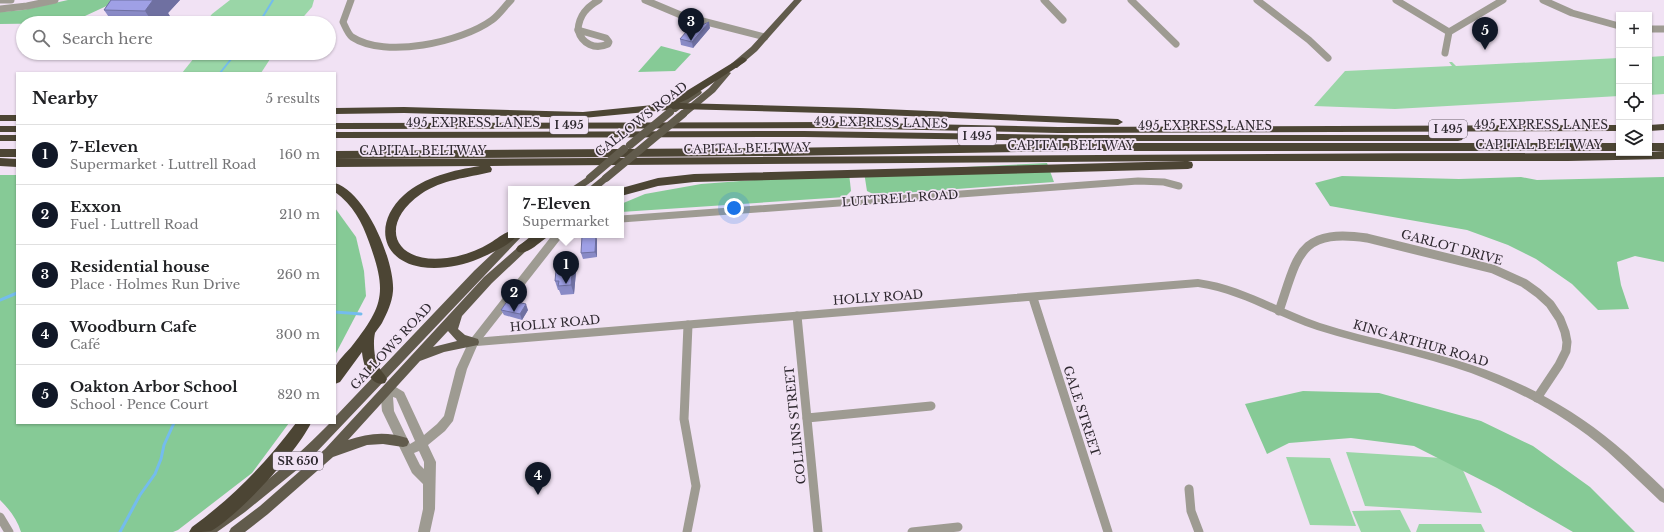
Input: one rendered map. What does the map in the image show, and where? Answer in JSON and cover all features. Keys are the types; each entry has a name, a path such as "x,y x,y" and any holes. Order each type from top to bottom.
{"highway":[{"path":"336,111 404,110 583,115 613,114 656,108 684,97 742,60"},
{"path":"656,108 677,111 693,106 860,111 1055,120 1168,123 1277,129"},
{"path":"336,117 803,125"},
{"path":"0,118 16,118"},
{"name":"CAPITAL BELTWAY","path":"336,126 803,125 1058,130 1616,128"},
{"path":"1652,128 1664,127"},
{"path":"0,129 16,128"},
{"name":"495 EXPRESS LANES","path":"336,135 804,134 1143,139 1616,136"},
{"path":"1652,136 1664,136"},
{"path":"0,138 16,138"},
{"path":"336,142 624,147"},
{"path":"1652,147 1664,146"},
{"path":"336,147 624,147"},
{"name":"495 EXPRESS LANES","path":"336,155 774,152 1074,147 1616,147"},
{"path":"0,153 16,153"},
{"name":"CAPITAL BELTWAY","path":"336,164 723,162 912,158 1568,157 1664,155"},
{"path":"624,191 658,182 694,178 1106,168 1335,157"},
{"path":"0,162 16,163"},
{"path":"508,237 500,244 469,258 438,264 417,262 406,257 397,250 392,243 390,226 397,211 403,203 413,194 433,184 468,172 529,163"},
{"path":"336,189 349,197 358,207 372,235 385,272 387,291 386,300 369,332 336,377"},
{"path":"522,249 538,238"},
{"path":"369,332 368,356 370,365 385,384"},
{"path":"197,532 233,505 251,489 282,453 303,424"}],"main road":[{"name":"GALLOWS ROAD","path":"596,186 606,178 624,147 677,111 727,73 765,37 798,0"},
{"name":"GALLOWS ROAD","path":"693,106 712,90 727,73"},
{"name":"GALLOWS ROAD","path":"578,186 590,178 624,147 677,111"},
{"name":"GALLOWS ROAD","path":"235,532 264,510 329,453 473,279 515,238"},
{"name":"GALLOWS ROAD","path":"206,532 246,504 305,456 385,384 417,358 488,280 535,238"},
{"path":"461,310 454,324 453,330 455,335 462,340 474,342"},
{"path":"417,358 443,348 474,342"},
{"path":"329,453 355,442 373,438 387,438 406,446"}],"street":[{"path":"0,0 12,0"},
{"path":"0,9 27,6 55,0"},
{"path":"351,0 346,6 343,18 345,28 349,35 371,46 399,49 438,44 470,33 490,22 502,12 511,0"},
{"path":"578,30 580,18 583,12 599,0"},
{"path":"648,0 683,16 765,37"},
{"path":"1044,0 1062,20"},
{"path":"1132,0 1176,44"},
{"path":"1257,0 1309,40 1328,58"},
{"path":"1396,0 1449,32"},
{"path":"1445,53 1449,32 1503,0"},
{"path":"1543,0 1572,13 1616,25"},
{"path":"1652,29 1664,29"},
{"name":"LUTTRELL ROAD","path":"624,219 1138,181 1160,181 1179,186"},
{"name":"GARLOT DRIVE","path":"1279,311 1298,257 1308,245 1328,237 1344,235 1367,238 1497,270 1521,281 1540,295 1557,314 1566,334 1566,350 1537,398"},
{"path":"406,446 422,443 446,424 460,371 467,353 556,238"},
{"name":"HOLLY ROAD","path":"474,342 1033,298 1198,283 1218,285 1236,290 1279,311"},
{"name":"GALE STREET","path":"1033,298 1108,532"},
{"name":"KING ARTHUR ROAD","path":"1279,311 1317,326 1471,369 1511,385 1557,409 1601,439 1664,497"},
{"name":"COLLINS STREET","path":"797,316 818,532"},
{"path":"687,532 696,486 684,418 688,325"},
{"path":"385,384 400,395 430,462 428,480 429,504 424,532"},
{"path":"385,384 388,410 416,469 428,480"},
{"path":"806,418 931,406"},
{"path":"1189,489 1189,499 1199,532"},
{"path":"0,517 8,532"},
{"path":"912,532 958,527"}],"green space":[{"path":"68,0 114,0 113,3 85,16 16,16 16,24 0,24 0,12 23,10"},
{"path":"230,0 314,0 312,7 304,16 210,16"},
{"path":"661,46 691,54 675,71 638,72"},
{"path":"1664,56 1664,94 1652,95 1652,57"},
{"path":"1616,58 1616,96 1395,109 1314,106 1345,71 1452,66 1449,62 1452,62 1456,66"},
{"path":"192,60 269,60 262,72 183,72"},
{"path":"1047,163 1054,182 875,195 867,191 864,172"},
{"path":"849,173 851,191 845,197 624,212 624,203 645,194 701,184"},
{"path":"0,175 16,175 16,424 288,424 252,473 178,530 173,532 21,532 13,515 0,500"},
{"path":"1342,176 1459,179 1521,177 1537,180 1664,177 1664,262 1635,256 1617,262 1621,285 1629,309 1598,310 1572,284 1536,259 1508,245 1467,230 1330,206 1315,183"},
{"path":"336,209 356,237 364,271 366,296 336,353"},
{"path":"1303,391 1379,393 1481,421 1533,446 1590,487 1635,532 1573,532 1497,488 1414,446 1351,438 1289,443 1267,454 1245,404"},
{"path":"1346,452 1458,459 1482,513 1365,506"},
{"path":"1286,457 1330,458 1356,526 1310,525"},
{"path":"1400,510 1411,532 1361,532 1352,511"},
{"path":"1419,524 1481,524 1485,532 1416,532"}],"building":[{"path":"111,0 153,0 145,11 104,10"},
{"path":"709,22 692,42 680,39 686,32"},
{"path":"582,238 596,238 595,252 581,253"},
{"path":"573,263 571,285 558,286 559,281 555,281 556,270 560,270 560,264"},
{"path":"508,300 526,304 520,314 501,310"}],"waterway":[{"path":"263,16 273,0"},
{"path":"221,72 230,60"},
{"path":"0,300 16,293"},
{"path":"336,312 361,314"},
{"path":"120,532 140,495 155,474 161,459 164,445 174,424"}],"place":[{"name":"Residential house","path":"691,41"},
{"name":"Oakton Arbor School","path":"1485,50"},
{"name":"7-Eleven","path":"566,284"},
{"name":"Exxon","path":"514,312"},
{"name":"Woodburn Cafe","path":"538,495"}]}
